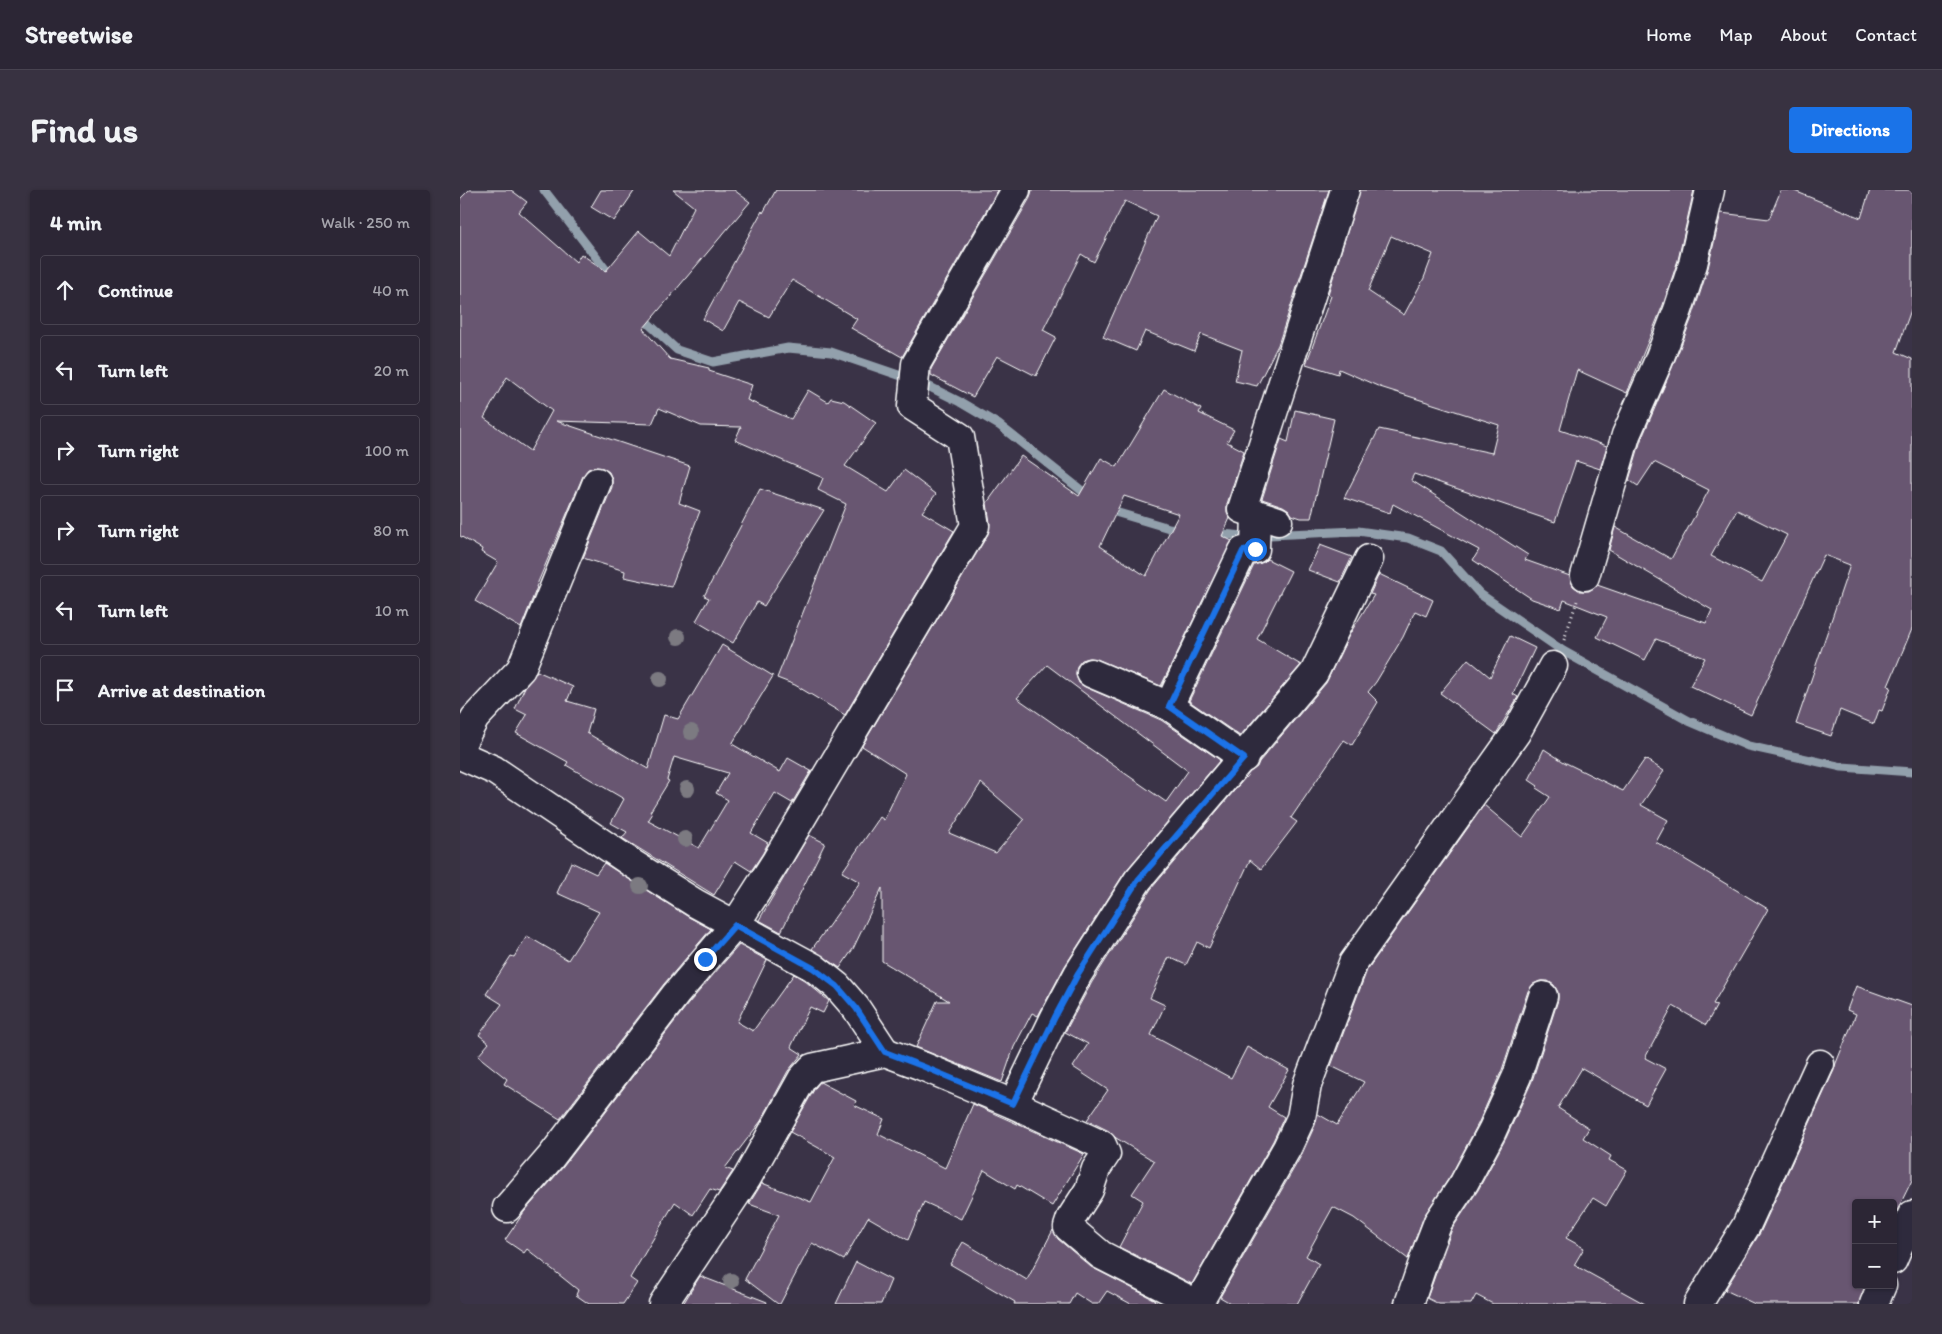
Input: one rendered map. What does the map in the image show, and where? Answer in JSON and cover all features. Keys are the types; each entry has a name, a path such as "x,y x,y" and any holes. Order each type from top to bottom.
{"street":[{"path":"507,1208 551,1158 676,994 735,925 776,861 975,526 960,437 912,406 915,370 916,364 1016,190"},
{"path":"1169,706 1243,551 1255,549 1261,526 1242,509 1344,190"},
{"path":"1585,576 1626,434 1658,362 1693,264 1710,190"},
{"path":"460,746 475,718 521,669 597,482"},
{"path":"1013,1104 1078,974 1138,880 1244,758 1314,673 1369,558"},
{"path":"663,1304 747,1178 802,1079 812,1068 885,1052 1013,1104 1102,1145 1106,1154 1096,1169 1089,1190 1071,1218 1068,1227 1101,1255 1197,1304 1287,1148 1301,1118 1307,1085 1353,964 1516,733 1553,666"},
{"path":"1091,673 1169,706 1244,758"},
{"path":"460,755 494,770 633,864 695,903 813,968 837,986 856,1008 885,1052"},
{"path":"1409,1304 1438,1222 1464,1183 1492,1132 1517,1076 1543,996"},
{"path":"1698,1304 1746,1226 1820,1064"},
{"path":"1897,1251 1912,1215"},
{"path":"1874,1304 1880,1289"}],"building":[{"path":"469,190 511,190 527,202 519,212 576,262 581,254 606,271 639,231 669,256 694,207 673,190 734,190 750,202 643,329 670,359 709,368 709,371 752,385 747,400 791,419 808,390 828,402 831,398 844,401 876,423 845,466 888,492 904,470 936,494 922,512 954,531 845,715 795,685 777,678 846,504 818,490 823,478 735,440 741,427 701,426 659,408 652,424 556,421 690,466 679,503 700,511 671,587 624,577 625,571 583,558 612,487 612,479 609,472 603,468 595,467 588,469 583,476 536,587 521,628 475,601 498,562 481,552 482,549 460,536 460,199","holes":["507,377 552,411 530,451 484,418"]},
{"path":"601,190 635,190 614,221 591,207"},
{"path":"776,190 998,190 902,357 851,328 857,319 792,280 769,317 739,302 723,331 703,319 762,211 763,213"},
{"path":"1032,190 1329,190 1278,345 1257,386 1235,381 1242,350 1201,334 1194,351 1145,331 1136,351 1103,337 1157,216 1125,201 1094,262 1081,254 1043,330 1056,337 1036,376 997,356 973,397 931,375 931,369 1030,198"},
{"path":"1360,190 1694,190 1678,260 1663,305 1627,393 1577,370 1560,430 1607,446 1600,469 1576,461 1555,522 1414,474 1411,480 1528,555 1525,560 1570,576 1573,586 1580,591 1589,591 1597,585 1706,623 1712,610 1609,550 1615,527 1671,559 1709,490 1654,462 1638,486 1629,480 1641,440 1693,315 1708,268 1721,213 1769,219 1781,190 1792,190 1861,218 1870,190 1912,190 1912,307 1896,352 1912,359 1912,629 1888,686 1891,687 1882,711 1879,710 1874,724 1840,710 1831,736 1796,724 1850,565 1824,555 1751,715 1690,686 1705,658 1656,639 1645,660 1597,637 1607,617 1564,600 1561,609 1532,599 1473,560 1479,550 1393,504 1390,513 1344,498 1379,429 1492,453 1499,425 1380,387 1339,369 1338,374 1306,364 1331,296 1328,294","holes":["1391,236 1433,254 1424,278 1404,315 1368,291","1737,510 1787,535 1762,582 1711,556"]},
{"path":"1164,389 1201,409 1199,413 1234,430 1227,442 1244,451 1227,504 1227,512 1230,518 1222,536 1232,541 1161,686 1097,659 1090,658 1082,660 1077,666 1076,675 1079,683 1085,687 1161,720 1220,760 1125,872 1065,966 1038,1016 1032,1013 1014,1047 1002,1082 916,1047 937,1001 949,1001 882,961 882,888 853,949 840,968 812,949 860,882 842,872 880,817 884,820 906,774 862,746 988,534 990,523 987,503 1021,456 1079,496 1101,458 1117,467","holes":["1124,496 1179,514 1146,576 1100,546","1047,665 1188,771 1166,802 1017,698","981,783 1024,820 996,853 949,833"]},
{"path":"1295,410 1334,419 1311,518 1301,518 1292,515 1283,506 1262,499 1281,439 1288,442"},
{"path":"760,489 824,510 764,606 757,602 733,643 696,621 709,598 704,596"},
{"path":"1320,545 1352,557 1340,582 1308,570"},
{"path":"1267,559 1291,571 1257,639 1301,665 1240,736 1189,701 1254,565"},
{"path":"1379,574 1433,600 1426,616 1415,611 1403,637 1368,692 1378,702 1352,745 1344,740 1291,818 1297,822 1261,869 1250,860 1209,948 1197,942 1186,965 1169,957 1150,998 1165,1005 1151,1035 1231,1078 1247,1047 1289,1070 1268,1107 1284,1117 1273,1141 1192,1284 1119,1247 1143,1201 1132,1194 1154,1161 1116,1138 1109,1131 1087,1120 1108,1090 1073,1067 1088,1044 1065,1032 1092,982 1151,889 1250,772 1257,767 1259,762 1326,683 1349,635 1374,595 1370,594"},
{"path":"1510,636 1535,648 1513,694 1518,697 1496,734 1440,693 1468,659 1490,677"},
{"path":"722,645 773,676 732,744 780,772 788,758 811,771 792,803 775,793 751,833 768,843 763,853 751,871 735,861 714,895 622,838 627,832 611,823 624,799 566,765 568,762 516,733 527,715 515,709 525,687 537,671 573,687 567,701 594,709 587,733 648,769 664,715 678,719","holes":["674,757 728,773 716,793 728,800 699,848 648,821 653,813 650,812 669,781 667,780"]},
{"path":"1544,749 1564,762 1623,791 1645,759 1664,771 1641,805 1668,820 1656,842 1768,909 1713,1004 1717,1005 1706,1025 1673,1006 1645,1058 1666,1069 1646,1105 1582,1068 1558,1108 1589,1128 1583,1138 1611,1156 1609,1160 1627,1170 1606,1206 1593,1198 1566,1238 1584,1248 1574,1265 1645,1304 1493,1304 1476,1295 1471,1304 1439,1304 1427,1298 1452,1229 1478,1190 1506,1138 1532,1081 1558,1000 1558,992 1554,985 1548,981 1540,981 1533,984 1528,991 1502,1070 1478,1124 1451,1175 1424,1216 1408,1259 1354,1218 1333,1207 1306,1256 1319,1264 1297,1304 1232,1304 1220,1297 1301,1156 1318,1114 1337,1125 1364,1082 1331,1066 1367,970 1484,805 1522,837 1550,797 1536,788 1538,786 1529,780"},
{"path":"809,835 825,843 781,932 759,920"},
{"path":"571,862 596,874 604,863 687,916 711,929 664,984 560,1119 504,1084 507,1079 478,1056 489,1043 479,1035 502,1004 486,994 511,956 514,957 527,936 568,960 599,912 557,893"},
{"path":"739,945 767,960 737,1022 753,1031 794,974 829,1001 823,1013 810,1007 791,1047 802,1054 788,1071 761,1121 725,1168 733,1171 719,1192 710,1189 693,1215 675,1202 630,1278 637,1283 623,1304 589,1304 576,1295 578,1290 527,1249 524,1253 505,1240 524,1212 563,1167 688,1004"},
{"path":"1856,986 1912,1006 1912,1180 1897,1211 1897,1199 1852,1199 1852,1289 1864,1289 1859,1304 1755,1304 1725,1290 1760,1233 1834,1070 1856,1014 1847,1010"},
{"path":"820,1082 856,1101 854,1105 884,1119 878,1134 945,1168 973,1104 1084,1154 1052,1206 1017,1185 1015,1189 984,1170 961,1219 924,1202 908,1240 868,1217 844,1260 812,1243 780,1304 778,1304 745,1279 779,1215 749,1204 762,1183 811,1202 835,1157 790,1132"},
{"path":"1053,1230 1058,1239 1091,1267 1155,1300 1153,1304 1131,1304 1107,1291 1098,1304 1092,1304 1075,1293 1069,1304 1014,1304 1015,1302 950,1264 963,1242 1027,1280"},
{"path":"856,1262 891,1280 881,1304 836,1304"},
{"path":"700,1276 767,1302 766,1304 683,1304"}],"waterway":[{"path":"544,190 613,279"},
{"path":"641,314 677,350 713,362 788,348 831,352 922,383 960,402 999,425 1091,498"},
{"path":"1105,509 1169,528 1182,529"},
{"path":"1212,533 1244,536 1358,531 1408,538 1441,551 1480,594 1563,651 1689,721 1748,746 1842,767 1912,772"}],"route":[{"path":"705,959 735,925 813,968 837,986 856,1008 885,1052 1013,1104 1078,974 1138,880 1244,758 1169,706 1243,551 1255,549"}]}
